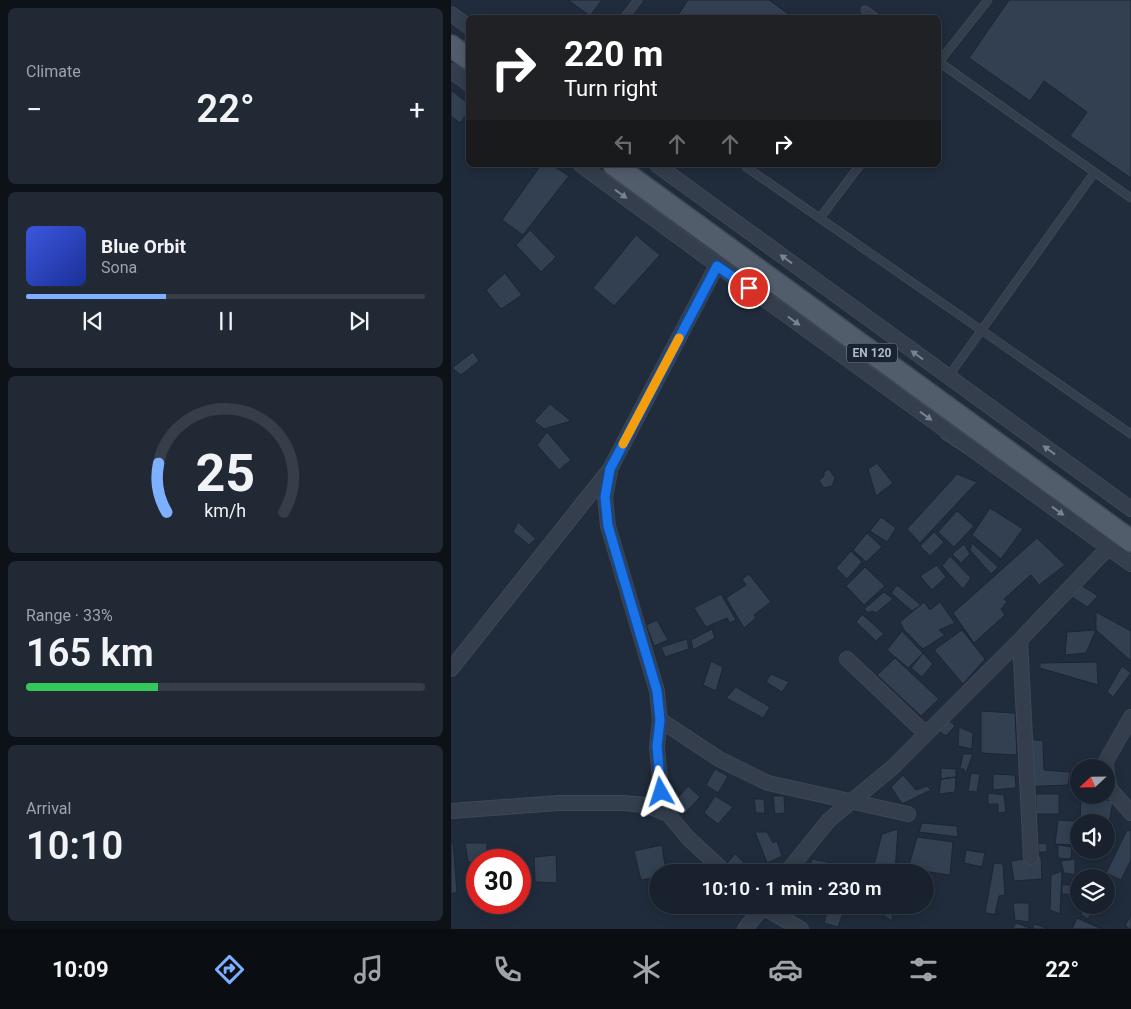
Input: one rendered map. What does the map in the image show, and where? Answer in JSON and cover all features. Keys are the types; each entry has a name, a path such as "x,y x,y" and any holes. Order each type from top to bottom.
{"main road":[{"path":"451,46 466,57"},
{"name":"EN 120","path":"617,167 1131,541"}],"street":[{"path":"451,14 466,25"},
{"path":"451,71 466,82"},
{"path":"584,167 717,266 1131,564"},
{"path":"660,167 1131,509"},
{"path":"451,669 610,469 717,266"},
{"path":"610,469 605,497 608,526 657,691 660,720 657,746 661,792 668,814 688,838 716,864"},
{"path":"793,864 829,820 893,767 1020,640 1108,548"},
{"path":"1020,640 1031,857"},
{"path":"847,659 926,734"},
{"path":"1108,759 1131,718"},
{"path":"660,720 719,759 768,783 908,814"},
{"path":"1115,795 1131,813"},
{"path":"451,812 559,803 624,802 646,805 668,814"},
{"path":"749,927 757,914"},
{"path":"776,914 801,929"}],"lane":[{"path":"627,15 637,0"},
{"path":"941,59 988,0"},
{"path":"865,10 871,15"},
{"path":"941,63 1131,198"},
{"path":"745,167 1131,434"},
{"path":"820,218 858,167"},
{"path":"948,377 1094,173"}],"building":[{"path":"568,0 602,0 591,15"},
{"path":"688,0 769,0 790,15 678,15"},
{"path":"1009,0 1131,0 1131,178 1070,136 1087,112 1044,81 1030,101 969,58"},
{"path":"451,90 466,102 466,115 460,123 451,116"},
{"path":"540,167 555,167 569,176 523,235 502,220"},
{"path":"530,230 556,257 541,272 516,245"},
{"path":"636,235 660,255 614,306 593,288"},
{"path":"505,273 522,295 501,309 486,290"},
{"path":"473,352 479,361 461,375 452,368"},
{"path":"550,404 571,421 544,429 534,421"},
{"path":"547,432 571,460 559,470 537,445"},
{"path":"943,432 971,451 965,455 939,438"},
{"path":"877,463 893,483 876,496 868,469"},
{"path":"829,469 835,478 832,486 824,488 819,481 824,476 824,472"},
{"path":"957,474 977,482 920,543 907,529"},
{"path":"990,508 1023,529 1001,559 972,535"},
{"path":"957,511 974,526 954,547 938,532"},
{"path":"881,517 896,528 887,542 870,531"},
{"path":"518,522 536,539 529,545 513,532"},
{"path":"934,532 944,542 930,556 920,546"},
{"path":"867,533 882,547 866,562 853,550"},
{"path":"1037,538 1065,565 1039,585 1031,575 1004,599 1007,602 1001,609 1005,615 974,643 953,613"},
{"path":"972,543 998,567 991,574 970,550"},
{"path":"964,544 970,554 961,563 952,554"},
{"path":"851,551 862,562 847,579 836,568"},
{"path":"950,556 971,578 963,589 942,566"},
{"path":"937,565 946,577 932,590 920,576"},
{"path":"865,567 885,586 864,605 846,586"},
{"path":"749,574 771,602 754,615 756,618 744,628 726,598 746,585 742,579"},
{"path":"897,585 921,605 912,611 891,593"},
{"path":"1081,585 1098,596 1087,607 1072,597"},
{"path":"884,592 893,599 876,613 872,611 868,613 864,609"},
{"path":"721,594 736,620 730,623 727,618 706,627 694,608"},
{"path":"924,602 930,610 940,602 955,623 939,630 945,635 923,649 904,630 900,622"},
{"path":"1096,612 1131,631 1131,661 1096,630"},
{"path":"862,614 884,634 876,641 856,622"},
{"path":"657,620 668,640 654,646 646,625"},
{"path":"712,629 715,638 693,650 691,640"},
{"path":"962,630 985,659 963,684 934,650"},
{"path":"1096,630 1086,653 1065,655 1067,632"},
{"path":"902,631 923,653 908,668 887,650"},
{"path":"687,639 689,649 665,657 661,647"},
{"path":"923,653 933,664 922,677 911,668"},
{"path":"895,658 939,699 921,716 877,675"},
{"path":"711,661 723,667 716,691 703,685"},
{"path":"1097,662 1098,685 1040,668 1040,663"},
{"path":"1122,666 1131,673 1113,697 1107,692"},
{"path":"771,674 789,682 782,692 766,682"},
{"path":"736,687 770,707 763,718 726,698"},
{"path":"981,711 1015,713 1017,755 981,753"},
{"path":"949,720 955,726 946,736 939,731"},
{"path":"959,727 973,733 972,749 958,746"},
{"path":"1022,738 1043,741 1044,770 1070,772 1068,785 1021,787"},
{"path":"963,754 973,754 965,775 964,769 960,769"},
{"path":"941,768 956,769 956,777 941,779"},
{"path":"715,769 728,776 718,793 706,785"},
{"path":"971,773 980,774 977,792 968,791"},
{"path":"993,774 1015,775 1016,788 993,790"},
{"path":"903,775 916,790 927,786 931,790 902,804 891,787"},
{"path":"956,777 955,792 939,794 941,779"},
{"path":"688,786 700,797 685,813 673,803"},
{"path":"988,793 1004,795 1006,812 998,813 998,804 988,804"},
{"path":"1036,794 1059,794 1059,814 1036,814"},
{"path":"715,796 733,807 718,824 704,813"},
{"path":"773,796 784,796 785,813 775,814"},
{"path":"754,799 764,799 765,813 756,813"},
{"path":"1081,804 1112,804 1111,814 1080,814"},
{"path":"1058,820 1070,821 1070,845 1055,844"},
{"path":"922,823 957,826 958,837 919,832"},
{"path":"898,829 896,864 874,864 882,834"},
{"path":"1127,830 1131,831 1131,860 1121,880 1115,877 1115,869 1108,869 1113,859 1115,859 1115,855"},
{"path":"755,832 767,832 773,843 777,841 782,856 767,863"},
{"path":"917,837 953,842 950,875 934,873 934,864 909,864"},
{"path":"451,842 453,842 457,892 451,894"},
{"path":"465,843 487,843 487,849 466,849"},
{"path":"1038,843 1047,844 1047,852 1039,852"},
{"path":"662,845 665,864 649,864 649,878 641,880 634,851"},
{"path":"1058,845 1070,847 1070,859 1058,858"},
{"path":"966,850 985,853 982,867 964,863"},
{"path":"735,854 745,864 728,864"},
{"path":"556,855 557,883 535,882 534,857"},
{"path":"1041,856 1042,879 1014,881 1011,861"},
{"path":"812,859 837,864 810,864"},
{"path":"1075,859 1075,869 1070,869 1070,874 1064,873 1061,861"},
{"path":"994,863 1003,864 1005,895 999,896 995,914 999,915 985,913"},
{"path":"1062,871 1060,914 1050,910 1051,875"},
{"path":"1062,885 1070,885 1070,895 1062,894"},
{"path":"1013,903 1029,903 1029,922 1015,920"},
{"path":"826,914 843,914 838,927 824,923"},
{"path":"882,914 892,914 892,921"},
{"path":"1081,914 1091,914 1088,919"},
{"path":"1131,915 1131,929 1130,929 1125,926"},
{"path":"1077,918 1102,929 1072,929"},
{"path":"1016,923 1031,928 1012,929"},
{"path":"1034,924 1049,929 1033,929"}],"slow traffic":[{"path":"623,444 679,338"}],"route":[{"path":"661,792 657,746 660,720 657,691 608,526 605,497 610,469 717,266 749,288"}]}
